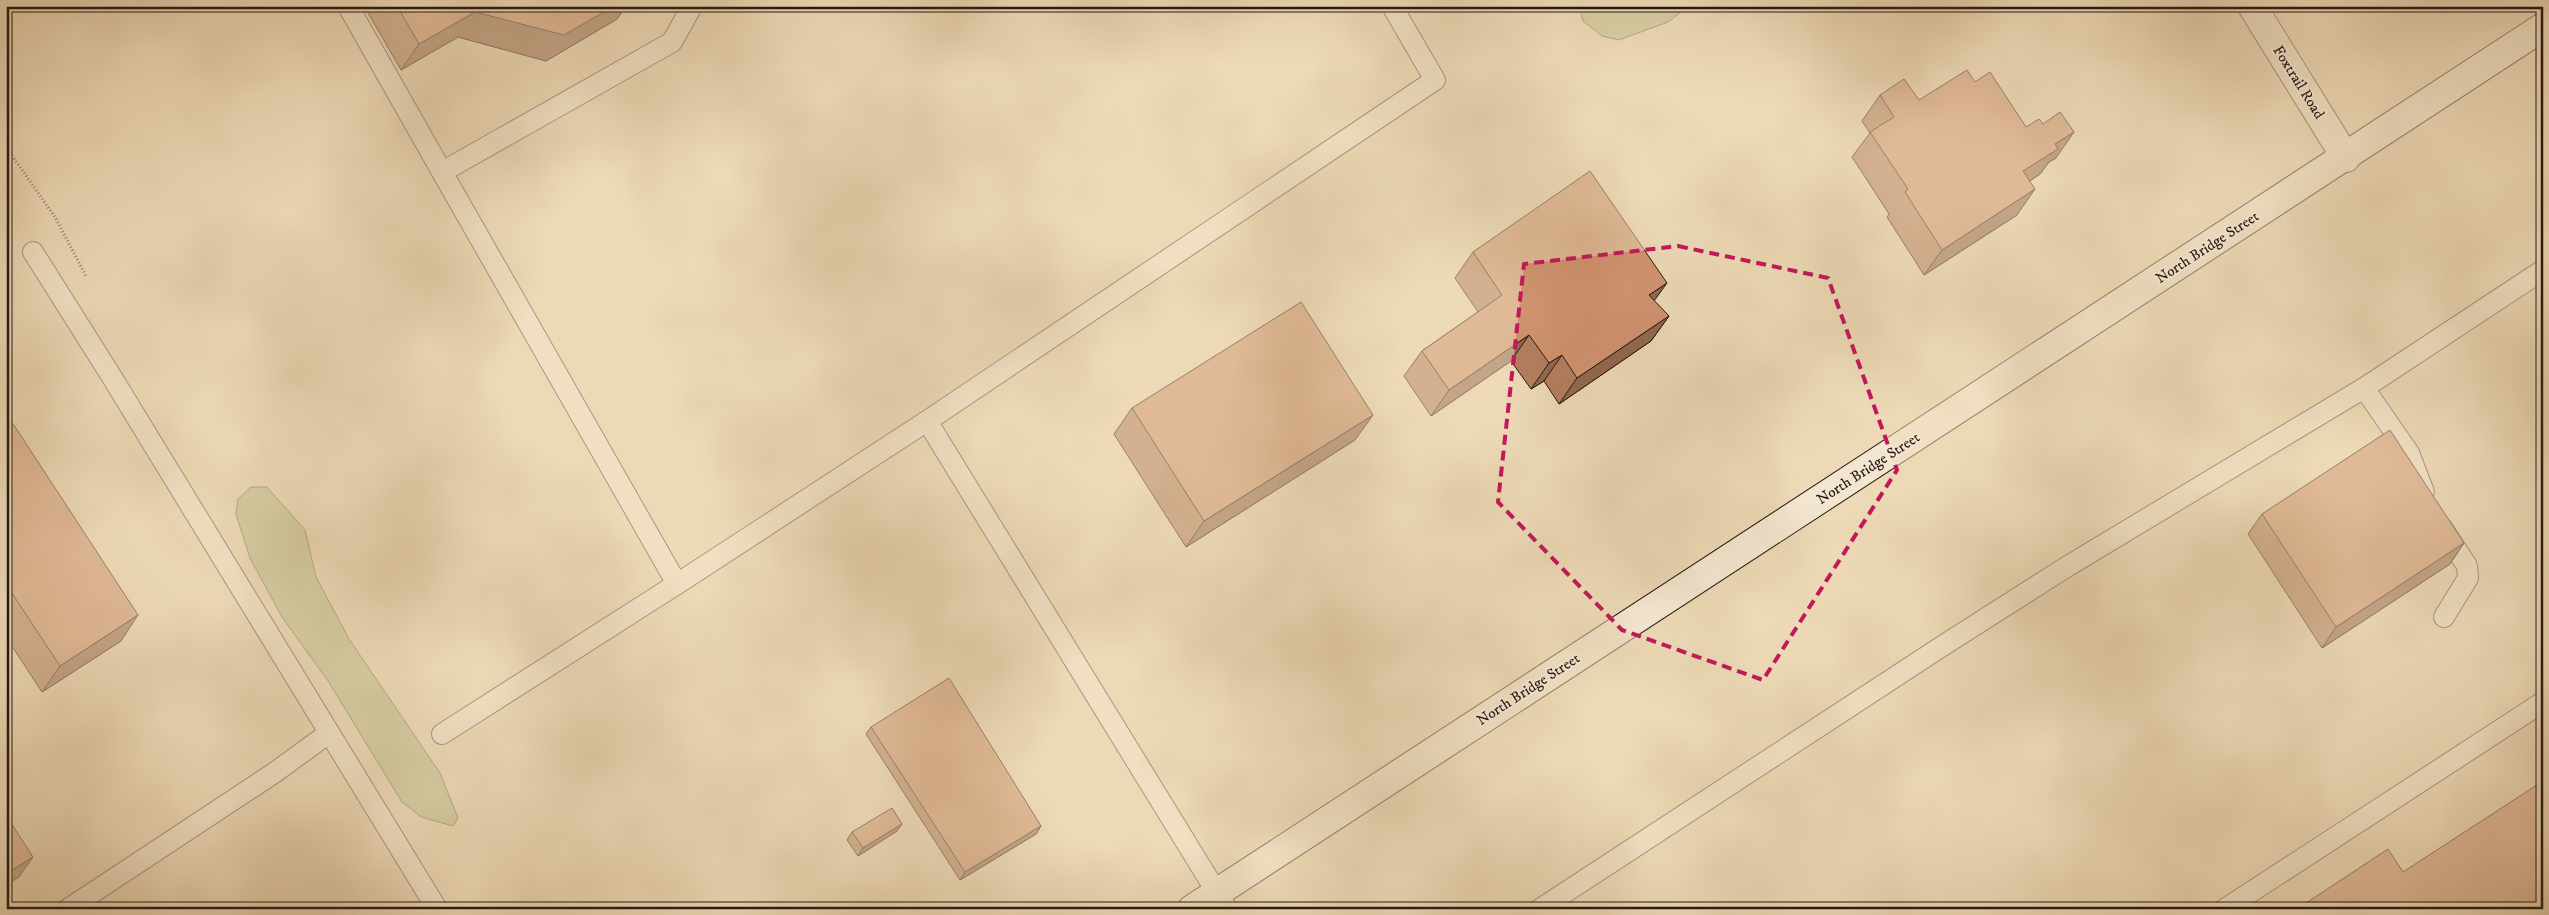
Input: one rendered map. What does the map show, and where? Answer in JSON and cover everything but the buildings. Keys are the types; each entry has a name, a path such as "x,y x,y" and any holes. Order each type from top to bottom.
{"main road":[{"name":"Foxtrail Road","path":"2252,6 2346,158"},
{"name":"North Bridge Street","path":"1192,909 1222,901 2543,27"}],"lane":[{"path":"348,6 677,584"},
{"path":"442,172 672,42 692,6"},
{"path":"442,734 927,422 1435,80 1392,6"},
{"path":"33,252 110,374 437,909"},
{"path":"1540,909 1947,643 2068,566 2364,388 2543,270"},
{"path":"2364,388 2409,453 2432,512 2467,566 2468,578 2464,588 2456,594 2444,617"},
{"path":"927,422 1222,901"},
{"path":"2224,909 2543,702"},
{"path":"68,909 274,773 329,733"}],"highlighted area":[{"path":"1678,246 1828,278 1897,470 1763,680 1622,630 1498,502 1524,264"}],"green space":[{"path":"1579,6 1689,6 1668,22 1619,40 1602,36 1583,21"},
{"path":"251,487 267,487 305,530 316,577 349,639 440,773 458,818 453,826 421,817 402,802 328,681 282,617 250,558 236,514 238,499"}]}
